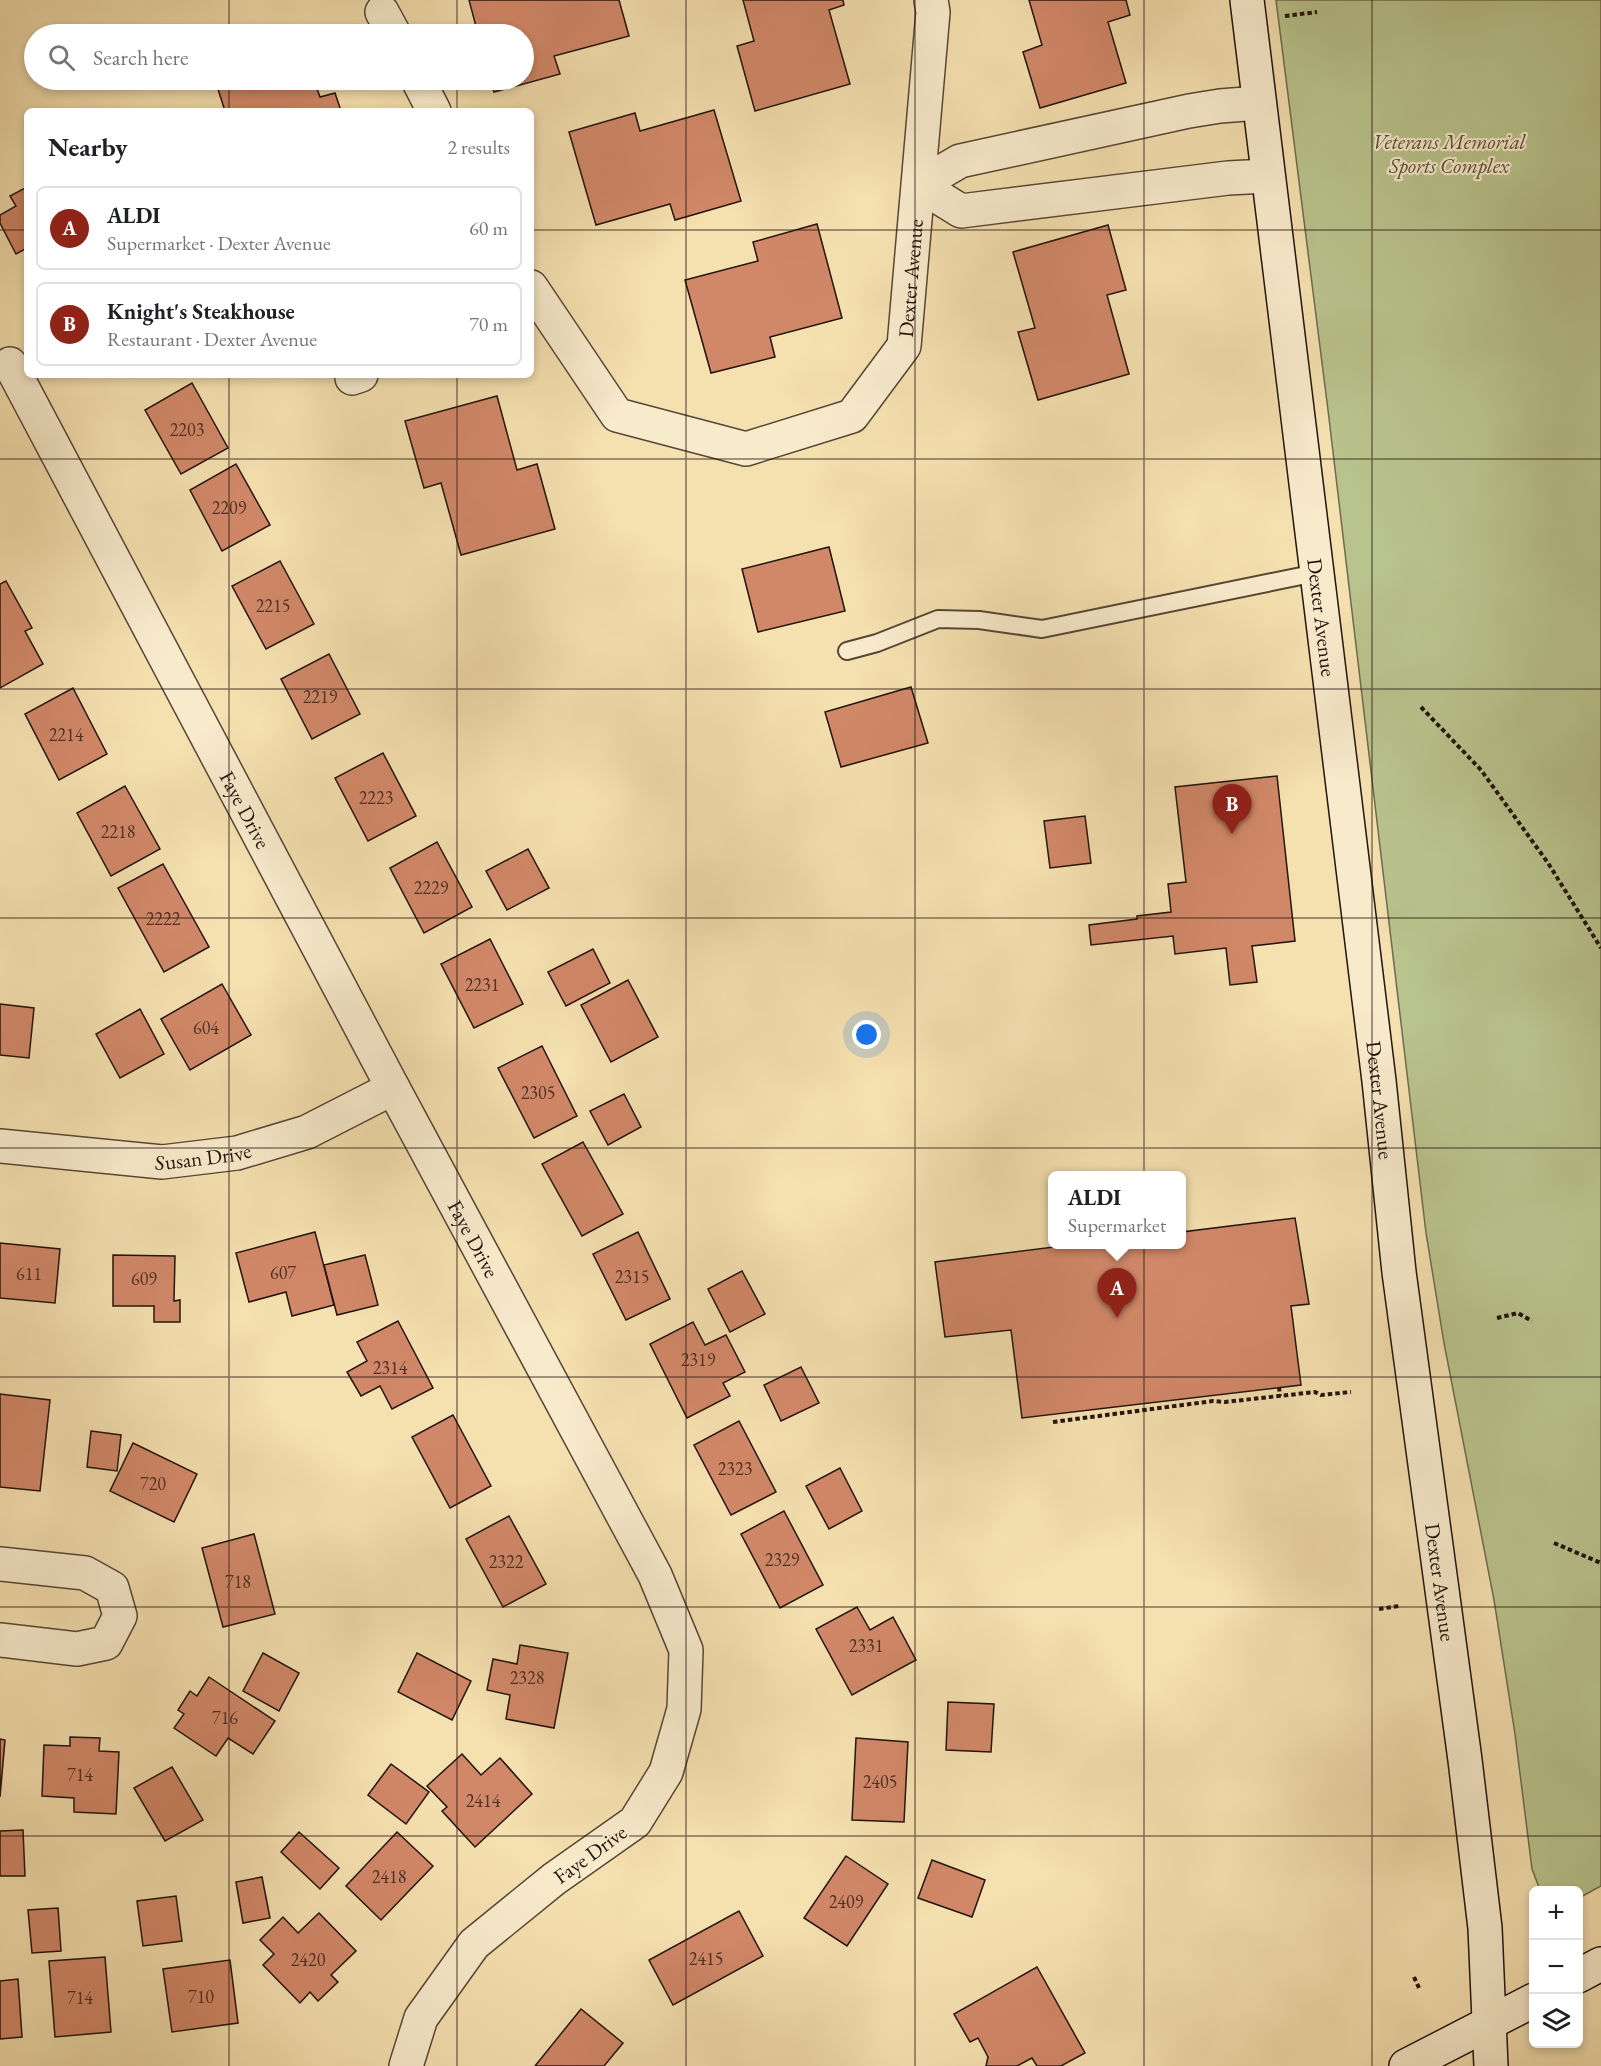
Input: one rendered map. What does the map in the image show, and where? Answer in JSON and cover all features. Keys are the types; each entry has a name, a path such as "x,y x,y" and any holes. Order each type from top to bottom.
{"street":[{"name":"Dexter Avenue","path":"536,304 617,415 746,449 852,416 904,346 933,12 931,0"},
{"name":"Dexter Avenue","path":"1247,0 1379,1081 1399,1272 1465,1760 1485,1928 1491,2066"},
{"path":"423,90 432,108"},
{"path":"919,185 960,160 1189,111 1259,103"},
{"name":"Dexter Avenue","path":"919,185 962,212 1228,178 1267,176"},
{"name":"Faye Drive","path":"12,363 393,1088 655,1575 686,1650 684,1709 666,1772 635,1822 554,1879 474,1944 421,2018 406,2066"},
{"name":"Susan Drive","path":"0,1146 162,1162 237,1153 307,1132 393,1088"},
{"path":"0,1563 85,1573 112,1588 120,1616 106,1643 77,1649 0,1640"},
{"path":"1583,1973 1601,1964"},
{"path":"1406,2066 1529,2002"}],"lane":[{"path":"847,651 877,644 938,619 979,620 1042,629 1262,582 1316,573"}],"path":[{"path":"1277,17 1317,12"},
{"path":"1421,707 1481,770 1548,863 1601,948"},
{"path":"1497,1318 1518,1313 1532,1321"},
{"path":"1279,1387 1280,1396"},
{"path":"1053,1422 1213,1401 1225,1402 1315,1392 1321,1395 1351,1392"},
{"path":"1554,1543 1601,1563"},
{"path":"1379,1609 1399,1606"},
{"path":"1414,1977 1420,1990"}],"green space":[{"name":"Veterans Memorial Sports Complex","path":"1276,0 1601,0 1601,1886 1583,1896 1583,1886 1538,1886 1532,1869 1515,1734 1494,1600 1444,1343 1426,1233 1328,410"}],"building":[{"path":"469,0 619,0 629,36 554,56 560,74 534,81 534,24 475,24"},
{"path":"743,0 843,0 844,5 829,10 850,84 755,111 737,46 754,41"},
{"path":"1029,0 1126,0 1130,15 1108,22 1126,83 1040,108 1023,52 1042,45"},
{"path":"218,90 318,90 320,97 335,93 340,108 224,108"},
{"path":"714,110 741,201 675,220 670,204 596,225 569,132 635,113 640,131"},
{"path":"24,189 24,250 16,254 0,223 0,215 16,206 10,196"},
{"path":"817,224 842,318 770,337 775,357 711,373 685,280 758,261 753,242"},
{"path":"1108,225 1126,290 1107,295 1129,374 1038,400 1018,332 1035,328 1013,252"},
{"path":"192,383 228,448 181,474 145,410"},
{"path":"497,396 517,470 537,464 555,529 461,555 441,483 424,488 405,421"},
{"path":"236,464 270,525 222,551 190,490"},
{"path":"829,547 845,611 758,632 742,569"},
{"path":"280,561 314,624 266,649 232,586"},
{"path":"6,581 32,628 25,631 43,664 0,688 0,584"},
{"path":"329,654 360,714 312,739 281,679"},
{"path":"911,687 928,743 841,767 825,712"},
{"path":"73,688 107,754 59,780 25,714"},
{"path":"383,753 416,816 368,841 335,778"},
{"path":"1277,776 1295,941 1252,946 1257,982 1230,985 1226,948 1175,954 1173,936 1091,945 1089,925 1171,912 1168,884 1186,882 1175,787"},
{"path":"125,786 160,849 111,876 77,813"},
{"path":"1085,816 1091,863 1050,868 1044,821"},
{"path":"437,842 472,907 424,933 390,868"},
{"path":"528,849 549,888 507,910 486,871"},
{"path":"163,864 209,947 164,972 118,888"},
{"path":"490,939 523,1004 474,1028 441,964"},
{"path":"593,949 610,983 566,1006 548,972"},
{"path":"628,980 658,1037 611,1062 581,1005"},
{"path":"222,984 251,1035 190,1070 161,1019"},
{"path":"0,1004 34,1008 29,1058 0,1055"},
{"path":"140,1009 164,1054 120,1078 96,1034"},
{"path":"542,1046 577,1116 534,1138 498,1068"},
{"path":"624,1094 641,1127 608,1145 590,1111"},
{"path":"583,1142 623,1214 582,1236 542,1164"},
{"path":"1295,1218 1309,1304 1291,1306 1301,1385 1022,1418 1011,1330 945,1337 935,1262 1048,1248 1186,1249 1186,1232"},
{"path":"315,1232 334,1305 292,1316 286,1292 249,1302 236,1253"},
{"path":"638,1232 670,1299 626,1320 593,1254"},
{"path":"0,1243 60,1249 55,1303 0,1298"},
{"path":"113,1255 175,1256 174,1301 180,1300 180,1322 154,1322 154,1306 113,1306"},
{"path":"365,1255 378,1305 337,1315 324,1265"},
{"path":"742,1271 765,1314 730,1332 708,1289"},
{"path":"398,1321 433,1388 392,1409 380,1386 361,1396 347,1372 367,1361 357,1342"},
{"path":"693,1322 705,1345 726,1335 745,1372 723,1383 730,1396 687,1418 650,1344"},
{"path":"801,1367 819,1403 781,1421 764,1385"},
{"path":"0,1394 50,1400 40,1491 0,1487"},
{"path":"453,1415 491,1486 450,1508 412,1437"},
{"path":"739,1421 776,1492 731,1515 694,1445"},
{"path":"91,1431 121,1435 117,1471 87,1467"},
{"path":"133,1443 197,1474 174,1522 110,1491"},
{"path":"840,1468 862,1511 829,1529 806,1486"},
{"path":"784,1511 823,1585 780,1608 741,1534"},
{"path":"509,1516 546,1584 503,1607 466,1539"},
{"path":"254,1534 275,1614 223,1627 202,1548"},
{"path":"857,1607 870,1630 893,1617 916,1660 852,1695 816,1629"},
{"path":"520,1645 568,1653 554,1728 506,1719 510,1695 487,1690 493,1659 517,1664"},
{"path":"263,1653 299,1673 279,1711 243,1691"},
{"path":"417,1653 471,1681 452,1720 398,1692"},
{"path":"209,1677 275,1721 253,1754 228,1738 216,1756 174,1728 184,1714 178,1710 190,1691 197,1696"},
{"path":"948,1702 994,1704 991,1752 946,1750"},
{"path":"70,1737 100,1738 99,1751 119,1752 116,1814 74,1812 74,1798 42,1796 44,1745 70,1746"},
{"path":"856,1738 908,1742 904,1822 852,1820"},
{"path":"0,1739 5,1740 0,1797"},
{"path":"462,1754 481,1775 500,1758 532,1794 475,1847 442,1811 447,1807 427,1786"},
{"path":"391,1764 429,1792 406,1824 368,1795"},
{"path":"172,1767 203,1820 165,1841 134,1788"},
{"path":"23,1830 25,1876 0,1876 0,1831"},
{"path":"299,1832 339,1868 320,1889 281,1852"},
{"path":"397,1832 433,1866 381,1920 346,1886"},
{"path":"846,1856 888,1884 847,1946 804,1918"},
{"path":"932,1860 985,1880 972,1917 918,1898"},
{"path":"262,1877 270,1918 243,1923 236,1882"},
{"path":"176,1896 182,1941 143,1946 137,1901"},
{"path":"58,1908 61,1951 32,1953 28,1910"},
{"path":"739,1911 763,1956 673,2005 649,1960"},
{"path":"319,1913 356,1951 331,1975 338,1982 318,2001 310,1992 300,2003 263,1965 274,1954 260,1940 283,1917 298,1933"},
{"path":"105,1957 111,2032 55,2037 49,1961"},
{"path":"230,1960 238,2023 172,2032 163,1969"},
{"path":"1037,1967 1085,2053 1061,2066 1037,2066 1032,2058 1017,2066 986,2066 988,2057 978,2038 970,2042 954,2014"},
{"path":"18,1979 22,2037 0,2039 0,1981"},
{"path":"581,2009 623,2043 604,2066 535,2066"}],"place":[{"name":"Knight's Steakhouse","path":"1232,834"},
{"name":"ALDI","path":"1117,1318"}]}
